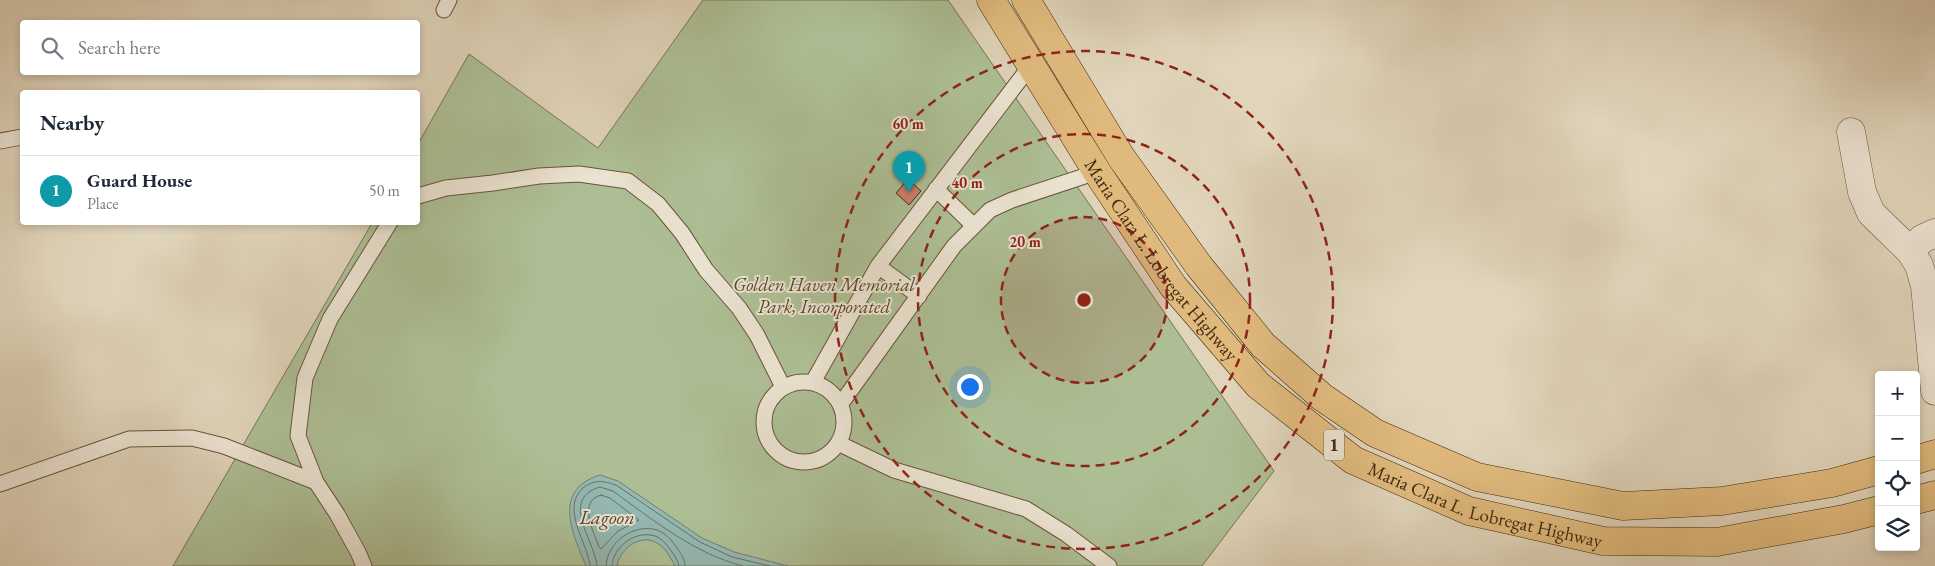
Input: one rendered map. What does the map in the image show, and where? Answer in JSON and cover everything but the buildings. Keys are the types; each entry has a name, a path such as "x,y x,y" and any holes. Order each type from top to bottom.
{"highway":[{"name":"Maria Clara L. Lobregat Highway","path":"991,0 1097,172 1173,286 1258,385 1353,460 1469,511 1603,541 1717,542 1844,520 1875,511"},
{"name":"Maria Clara L. Lobregat Highway","path":"1026,0 1121,157 1199,266 1263,345 1322,397 1375,433 1477,477 1623,506 1722,502 1832,484 1875,471"},
{"path":"1173,286 1199,266"},
{"path":"1920,459 1935,454"},
{"path":"1469,511 1477,477"},
{"path":"1920,499 1935,495"}],"street":[{"path":"1851,132 1862,192 1871,213 1910,252 1919,265 1925,286 1935,391"},
{"path":"1910,252 1922,239 1935,233"}],"lane":[{"path":"813,382 878,266 1031,65"},
{"path":"0,141 20,138"},
{"path":"840,405 954,246 990,210 1012,200 1097,172"},
{"path":"420,194 446,188 539,176 579,174 628,181 658,204 682,233 706,270 739,308 758,335 783,387"},
{"path":"936,189 974,226"},
{"path":"364,566 337,514 316,482 298,436 305,378 330,319 388,225"},
{"path":"878,266 919,296"},
{"path":"798,382 813,382 830,391 840,405 844,424 838,442 832,451 822,458 811,462 790,459 780,454 772,446 765,430 764,414 768,403 783,387 798,382"},
{"path":"0,484 130,440 192,438 224,446 316,482"},
{"path":"838,442 894,470 1026,509 1066,534 1110,566"}],"green space":[{"name":"Golden Haven Memorial Park, Incorporated","path":"703,0 948,0 1274,471 1202,566 173,566 371,225 420,225 420,140 469,54 598,148"}],"water":[{"name":"Lagoon","path":"600,475 618,481 702,538 734,552 788,566 675,566 662,546 649,540 643,540 636,542 626,549 617,566 586,566 572,526 571,501 576,491 585,482"}],"place":[{"name":"Guard House","path":"909,192"}]}
